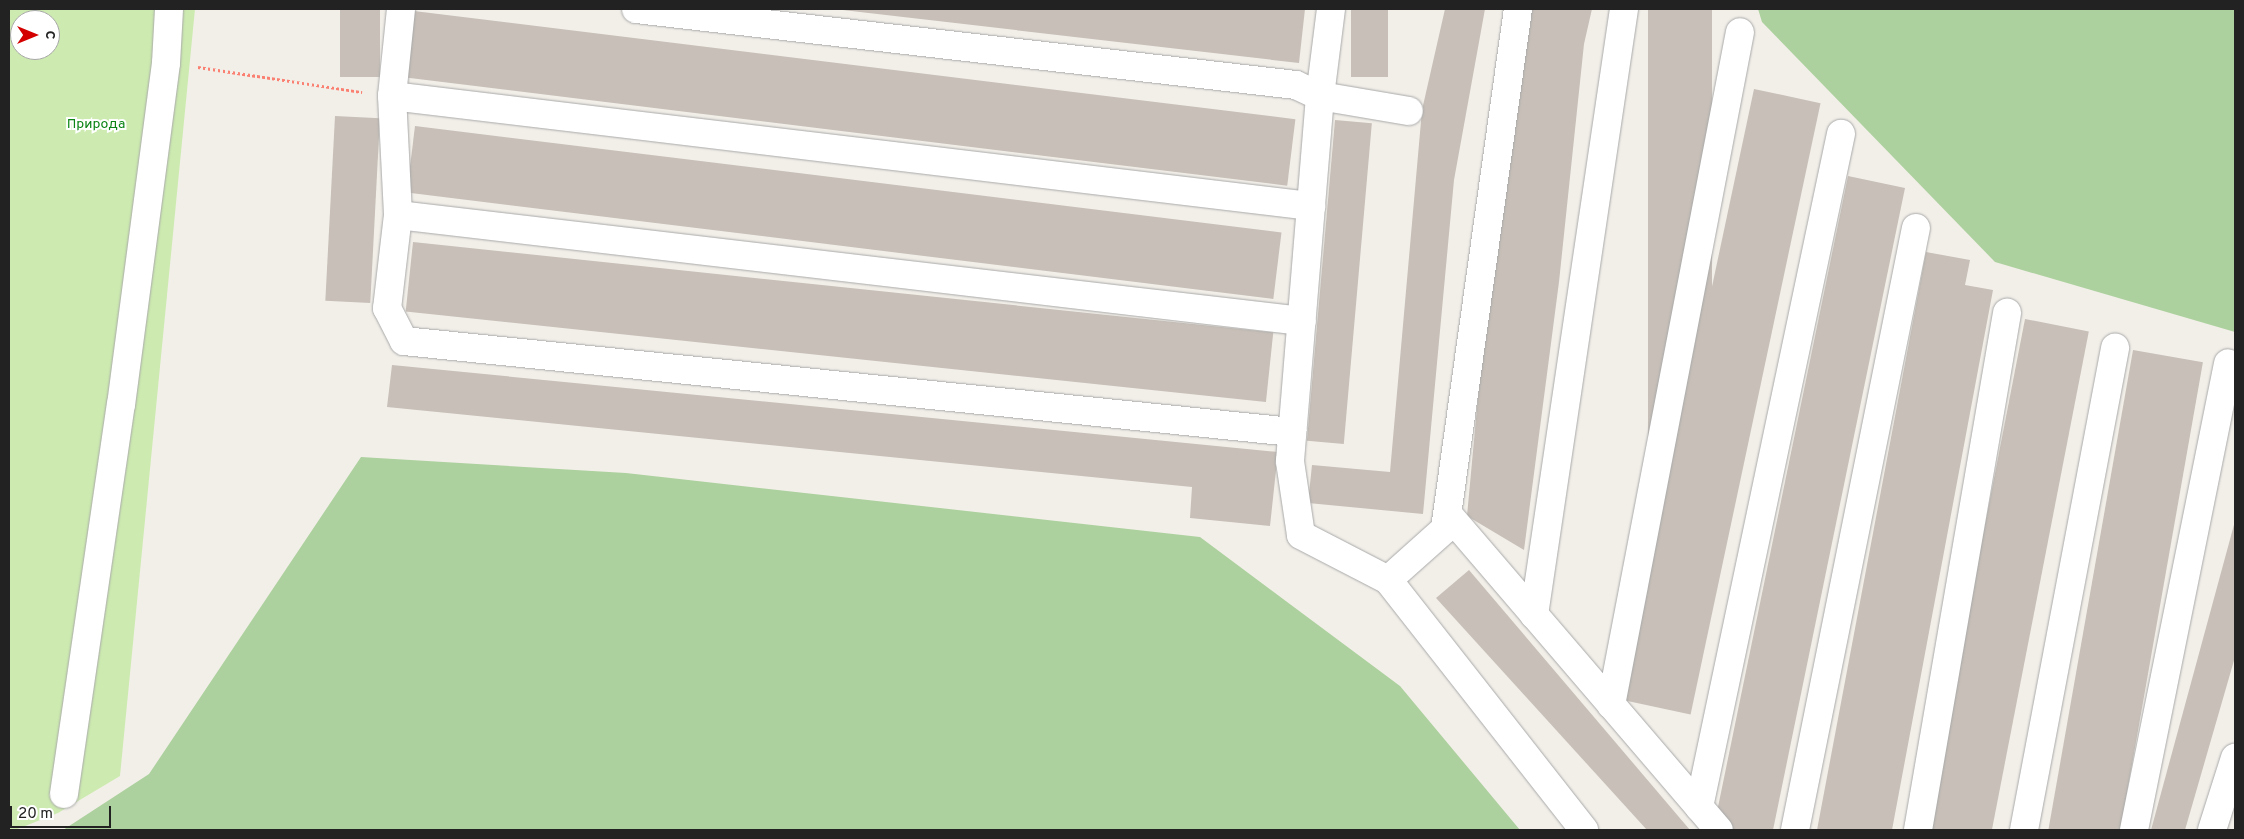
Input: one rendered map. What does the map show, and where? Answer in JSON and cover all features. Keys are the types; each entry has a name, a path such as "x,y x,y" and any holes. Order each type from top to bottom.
{"lane":[{"path":"64,794 121,406 166,63 169,9"},
{"path":"401,9 392,96 398,215 387,308 404,341 1292,432"},
{"path":"636,9 1296,85 1320,96 1410,110"},
{"path":"1331,9 1320,96 1290,461 1301,534 1388,580 1584,830"},
{"path":"1388,580 1445,529 1518,9"},
{"path":"1534,615 1624,9"},
{"path":"1611,705 1740,32"},
{"path":"392,96 1311,206"},
{"path":"1699,807 1841,134"},
{"path":"398,215 1302,321"},
{"path":"1795,830 1916,228"},
{"path":"1918,830 2007,312"},
{"path":"2024,830 2115,347"},
{"path":"2134,830 2228,363"},
{"path":"1448,514 1718,830"},
{"path":"2212,830 2235,758"}],"path":[{"path":"166,63 392,96"}],"green space":[{"name":"Природа","path":"9,9 195,9 120,776 58,813 15,830 9,830"},
{"path":"1758,9 2235,9 2235,332 1995,262 1762,22"},
{"path":"361,457 626,473 1200,537 1400,686 1520,830 63,830 149,774"}],"building":[{"path":"340,9 380,9 380,77 340,77"},
{"path":"834,9 1305,9 1299,63"},
{"path":"1351,9 1388,9 1388,77 1351,77"},
{"path":"1445,9 1485,9 1454,180 1423,514 1308,503 1312,465 1390,472 1422,110"},
{"path":"1519,9 1592,9 1584,44 1559,282 1524,550 1467,516 1509,62"},
{"path":"1648,9 1712,9 1712,613 1648,613"},
{"path":"414,11 1295,119 1287,186 406,78"},
{"path":"1754,89 1821,103 1691,714 1624,700"},
{"path":"335,116 380,118 370,303 325,301"},
{"path":"1335,120 1372,123 1344,444 1307,441"},
{"path":"415,126 1281,232 1273,299 407,193"},
{"path":"1848,176 1905,188 1773,830 1729,830 1718,807"},
{"path":"413,242 1273,332 1266,402 406,312"},
{"path":"1926,252 1970,260 1965,285 1993,290 1892,830 1817,830"},
{"path":"2025,319 2089,331 1992,830 1926,828"},
{"path":"2133,350 2203,362 2120,830 2048,830"},
{"path":"392,365 1278,452 1270,526 1190,518 1192,487 387,407"},
{"path":"2235,521 2235,657 2185,830 2151,830"},
{"path":"1469,570 1690,830 1647,830 1436,598"}]}
